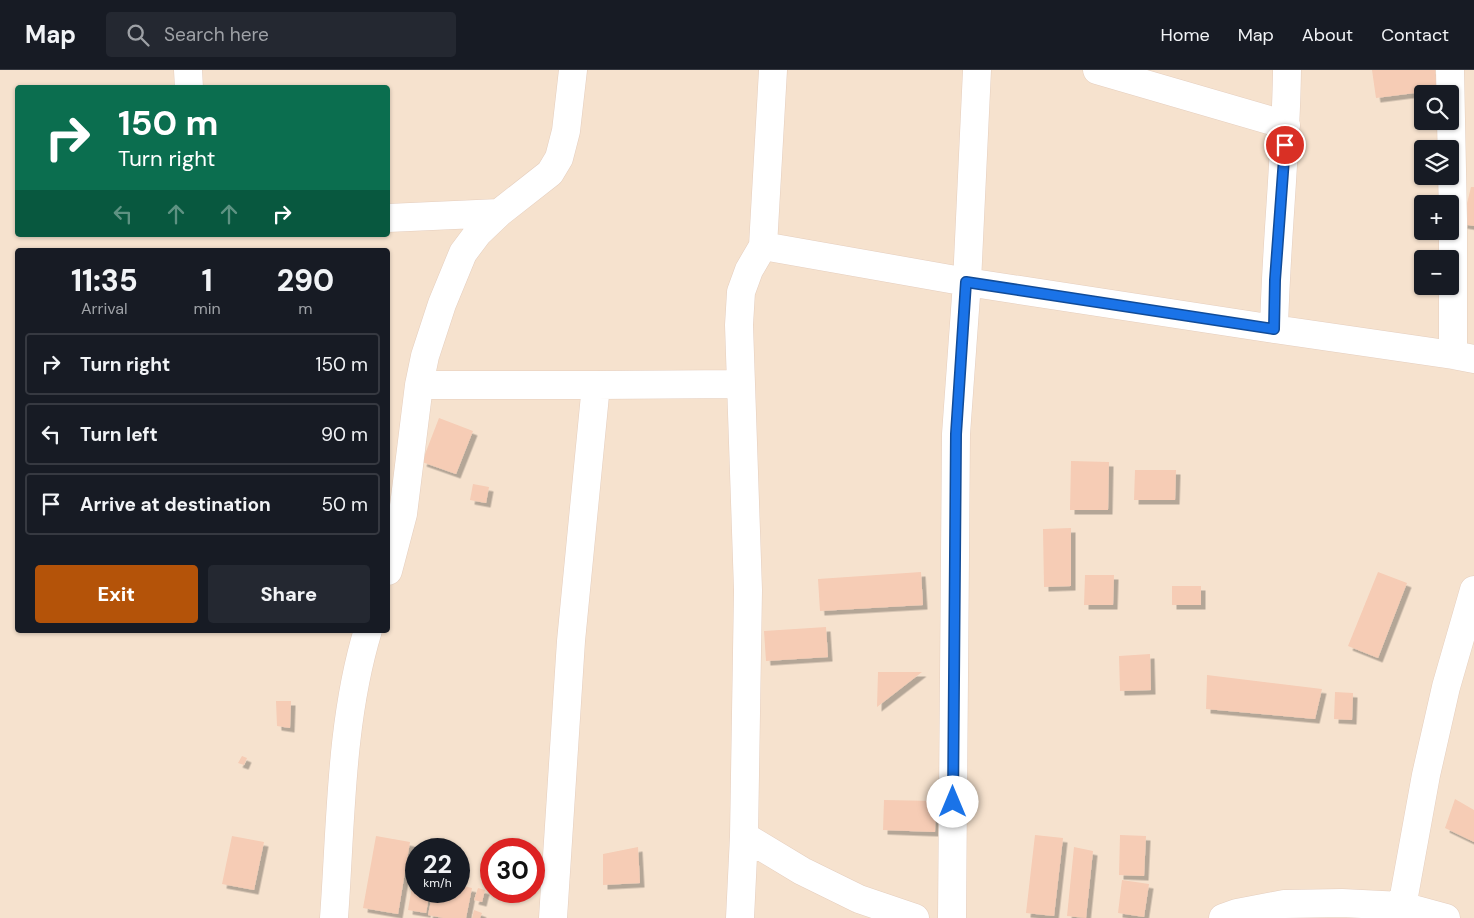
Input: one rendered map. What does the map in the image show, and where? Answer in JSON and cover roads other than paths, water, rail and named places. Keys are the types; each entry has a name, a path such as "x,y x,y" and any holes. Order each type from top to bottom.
{"street":[{"path":"188,70 189,85"},
{"path":"390,563 403,514 419,384 425,356 442,304 463,253 478,233 499,213 535,187 550,173 559,158 566,131 573,70"},
{"path":"740,918 744,836 748,590 739,325 741,292 749,270 763,246 773,70"},
{"path":"952,918 956,434 977,70"},
{"path":"1097,70 1286,125"},
{"path":"1274,329 1275,280 1286,125 1286,70"},
{"path":"763,246 966,282 1463,357 1453,219 1450,70"},
{"path":"390,218 499,213"},
{"path":"419,384 741,384"},
{"path":"553,918 571,641 596,385"},
{"path":"1401,912 1426,775 1446,687 1474,590"},
{"path":"334,918 339,830 352,696 367,633"},
{"path":"744,836 802,871 851,895 916,918"},
{"path":"1223,918 1237,913 1284,904 1342,902 1446,918"}]}
